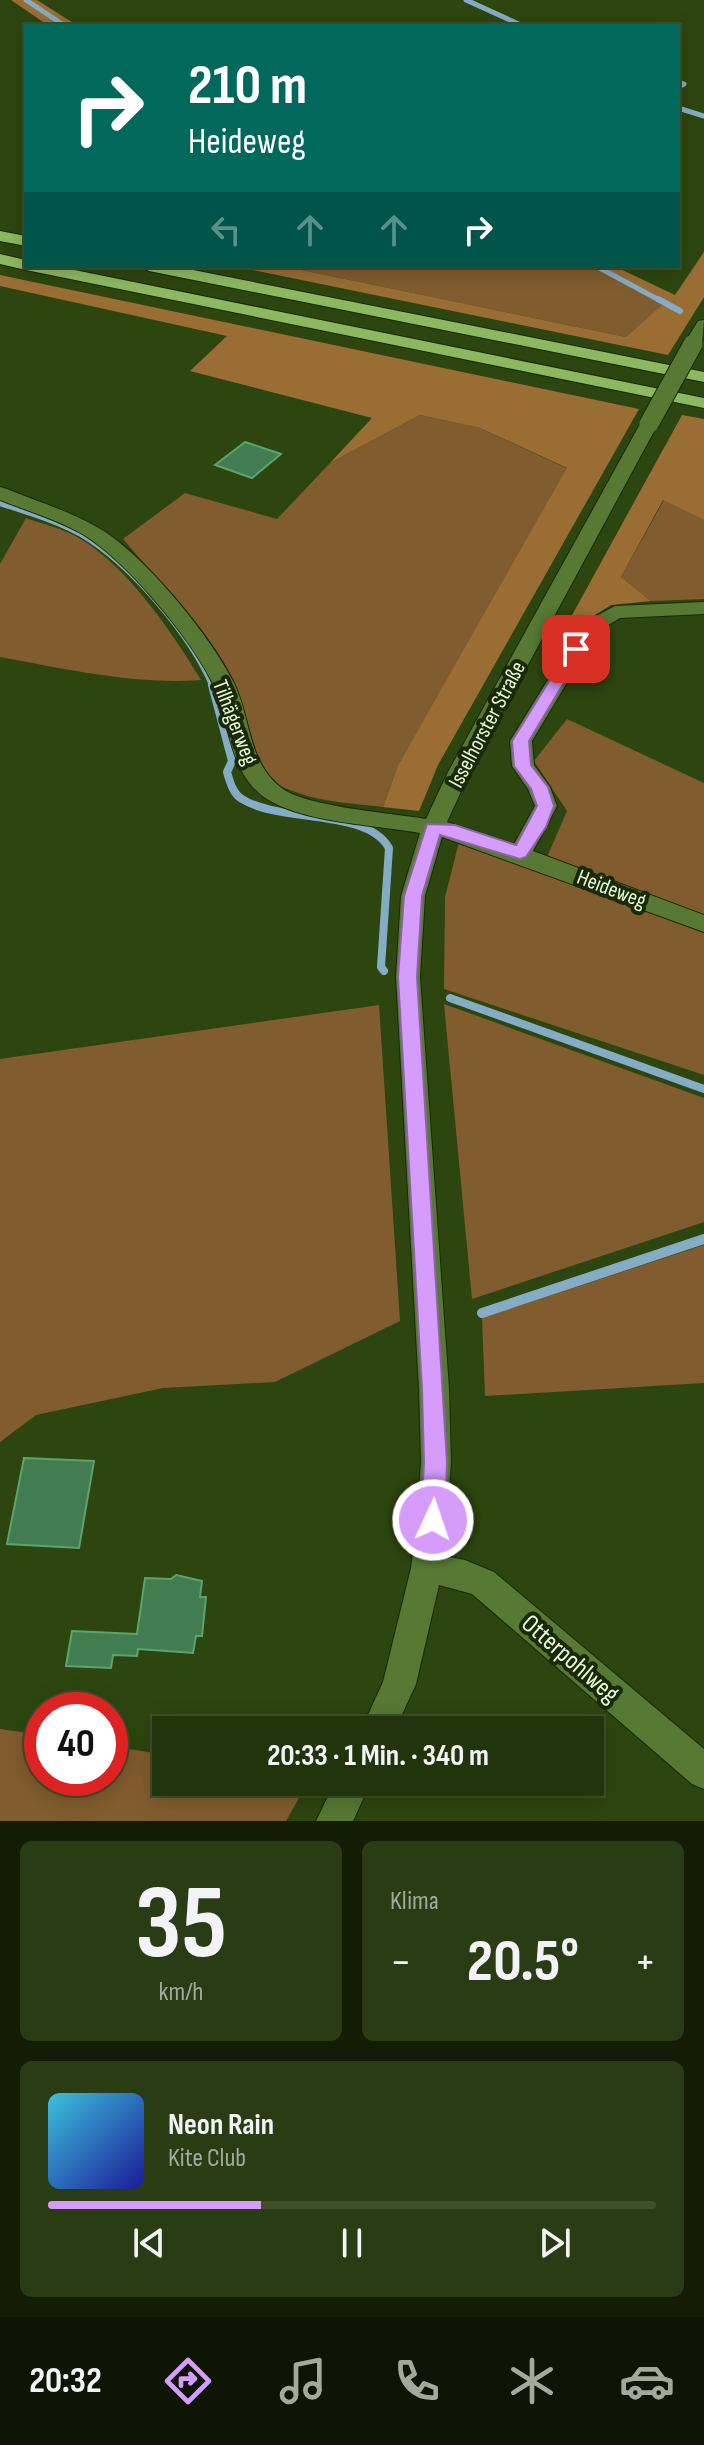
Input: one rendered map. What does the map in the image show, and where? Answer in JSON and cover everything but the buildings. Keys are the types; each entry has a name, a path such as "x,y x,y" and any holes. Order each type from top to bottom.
{"highway":[{"path":"0,236 24,241"},
{"path":"0,259 24,264"},
{"path":"44,268 704,403"},
{"path":"159,268 704,377"}],"street":[{"name":"Isselhorster Straße","path":"384,1716 399,1684 427,1568 436,1462 408,977 413,896 433,828 465,760 704,325"},
{"name":"Tilhägerweg","path":"0,493 89,530 122,553 193,635 223,682 245,757 259,780 278,796 303,806 433,828"},
{"path":"520,853 546,806 539,787 523,766 521,741 590,627 615,612 704,608"},
{"name":"Heideweg","path":"433,828 455,831 520,853 704,924"},
{"name":"Otterpohlweg","path":"427,1568 465,1575 483,1583 704,1772"},
{"path":"334,1821 347,1796"}],"shaded area":[{"path":"11,0 37,0 75,24 46,24"},
{"path":"704,252 704,297 668,355 243,268 292,268 626,337 663,304 593,268 618,268 675,295"},
{"path":"292,268 593,268 664,304 626,337"},
{"path":"0,275 639,409 438,765 419,811 383,807 398,765 567,468 480,428 420,415 330,463 372,418 190,371 227,336 0,286"},
{"path":"420,415 480,428 568,469 398,765 383,807 307,796 265,777 162,584 123,539 185,493 277,519 330,463"},
{"path":"682,415 704,419 704,520 663,500 621,577 651,601 611,605 582,623 571,617"},
{"path":"664,500 704,520 704,599 651,601 621,577"},
{"path":"26,518 73,535 115,566 148,602 201,680 126,678 0,657 0,564"},
{"path":"567,719 704,783 704,918 547,857 567,811 534,761"},
{"path":"459,842 484,845 704,933 704,1075 444,989 445,897"},
{"path":"444,1004 704,1098 704,1222 472,1299"},
{"path":"379,1005 400,1321 275,1382 163,1388 36,1415 0,1442 0,1059"},
{"path":"704,1245 704,1383 485,1396 482,1318"},
{"path":"0,1729 24,1732 24,1796 128,1796 128,1749 152,1753 152,1796 300,1796 286,1821 0,1821"}],"waterway":[{"path":"26,0 62,24"},
{"path":"466,0 519,24"},
{"path":"680,83 684,84 680,86"},
{"path":"680,109 704,116"},
{"path":"600,268 661,301"},
{"path":"658,299 680,311"},
{"path":"0,503 81,534 119,563 174,623 213,687"},
{"path":"212,685 232,761 227,772 239,797 277,811 362,827 378,835 389,848 381,967 384,971"},
{"path":"450,998 704,1089"},
{"path":"482,1313 704,1239"}],"route":[{"path":"433,1520 436,1462 434,1389 408,977 413,896 433,828 455,831 520,853 546,806 539,787 523,766 521,741 576,649"}]}
